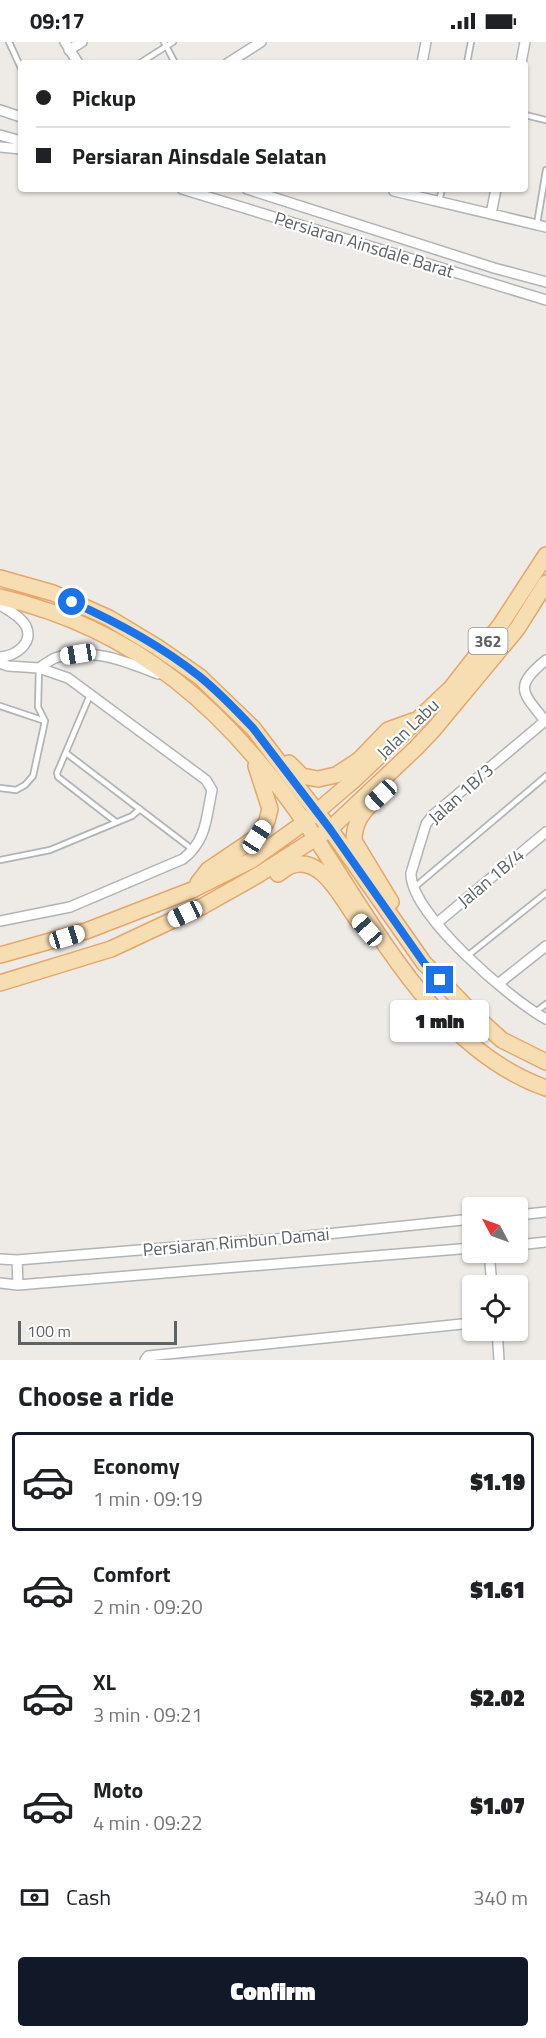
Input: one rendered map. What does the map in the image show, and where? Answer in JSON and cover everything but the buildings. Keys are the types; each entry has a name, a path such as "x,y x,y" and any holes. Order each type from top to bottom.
{"main road":[{"name":"Jalan Labu","path":"0,955 86,931 192,890 252,860 355,779 451,688 501,624 546,555"},
{"path":"0,578 62,598 109,618 158,647 200,677 302,776 318,779 336,775 358,760 388,730 419,719"},
{"name":"Jalan Labu","path":"0,983 111,949 203,906 258,875 330,829 434,729 517,629 546,583"},
{"path":"0,597 25,603 114,638 194,693 310,816 330,829 424,963 473,1014 502,1040 546,1062"},
{"path":"405,935 382,884 354,841 354,829 360,814 422,752 434,729"},
{"path":"262,739 310,816 316,839 397,963 435,1008 473,1047 506,1069 546,1088"},
{"path":"192,890 208,870 257,837 267,821 270,808 250,750"},
{"path":"203,906 227,902 272,879 290,865 315,867 327,877 354,916 386,946"}],"street":[{"path":"76,60 67,46 82,42"},
{"path":"232,60 250,45 261,42"},
{"path":"423,60 426,42"},
{"path":"522,60 525,42"},
{"path":"0,105 18,116"},
{"path":"0,110 18,116"},
{"path":"0,135 18,140"},
{"path":"0,147 18,149"},
{"name":"Persiaran Ainsdale Barat","path":"192,192 546,300"},
{"name":"Persiaran Ainsdale Barat","path":"256,192 494,268 546,282"},
{"path":"402,192 541,226"},
{"path":"491,214 495,192"},
{"path":"0,605 19,618 26,626 28,636 22,648 10,657 0,657"},
{"path":"39,668 55,658 78,654 124,661 180,682"},
{"path":"546,660 528,674 524,686 527,698 546,721"},
{"path":"0,663 8,666 39,668 68,678 206,780 212,790 202,838 183,860 88,900 50,912 0,921"},
{"name":"Jalan 1B/3","path":"413,888 411,873 426,825 433,815 546,721"},
{"name":"Jalan 1B/4","path":"437,923 546,832"},
{"path":"413,888 437,923 466,957 534,1013 546,1019"},
{"path":"498,984 546,945"},
{"path":"528,1214 546,1212"},
{"name":"Persiaran Rimbun Damai","path":"0,1259 17,1260 288,1238 462,1220"},
{"path":"528,1244 546,1242"},
{"name":"Persiaran Rimbun Damai","path":"0,1283 18,1285 462,1249"},
{"path":"17,1260 18,1285"},
{"path":"145,1360 148,1356 462,1324"},
{"path":"497,1341 499,1360"}],"lane":[{"path":"9,42 18,62"},
{"path":"144,60 165,44 173,42"},
{"path":"468,60 471,42"},
{"path":"165,44 173,60"},
{"path":"528,117 546,120"},
{"path":"541,226 546,170"},
{"path":"439,201 441,192"},
{"path":"0,788 16,790 25,785 33,776 45,721 39,707 39,668"},
{"path":"91,694 57,773 61,781 116,822"},
{"path":"0,706 45,721"},
{"path":"66,753 194,850"},
{"path":"413,888 546,776"},
{"path":"0,860 50,850 132,816 140,809"},
{"path":"466,957 546,893"},
{"path":"534,1013 546,1004"}],"route":[{"path":"72,602 109,618 158,647 200,677 242,716 330,829 424,963 440,980"}]}
